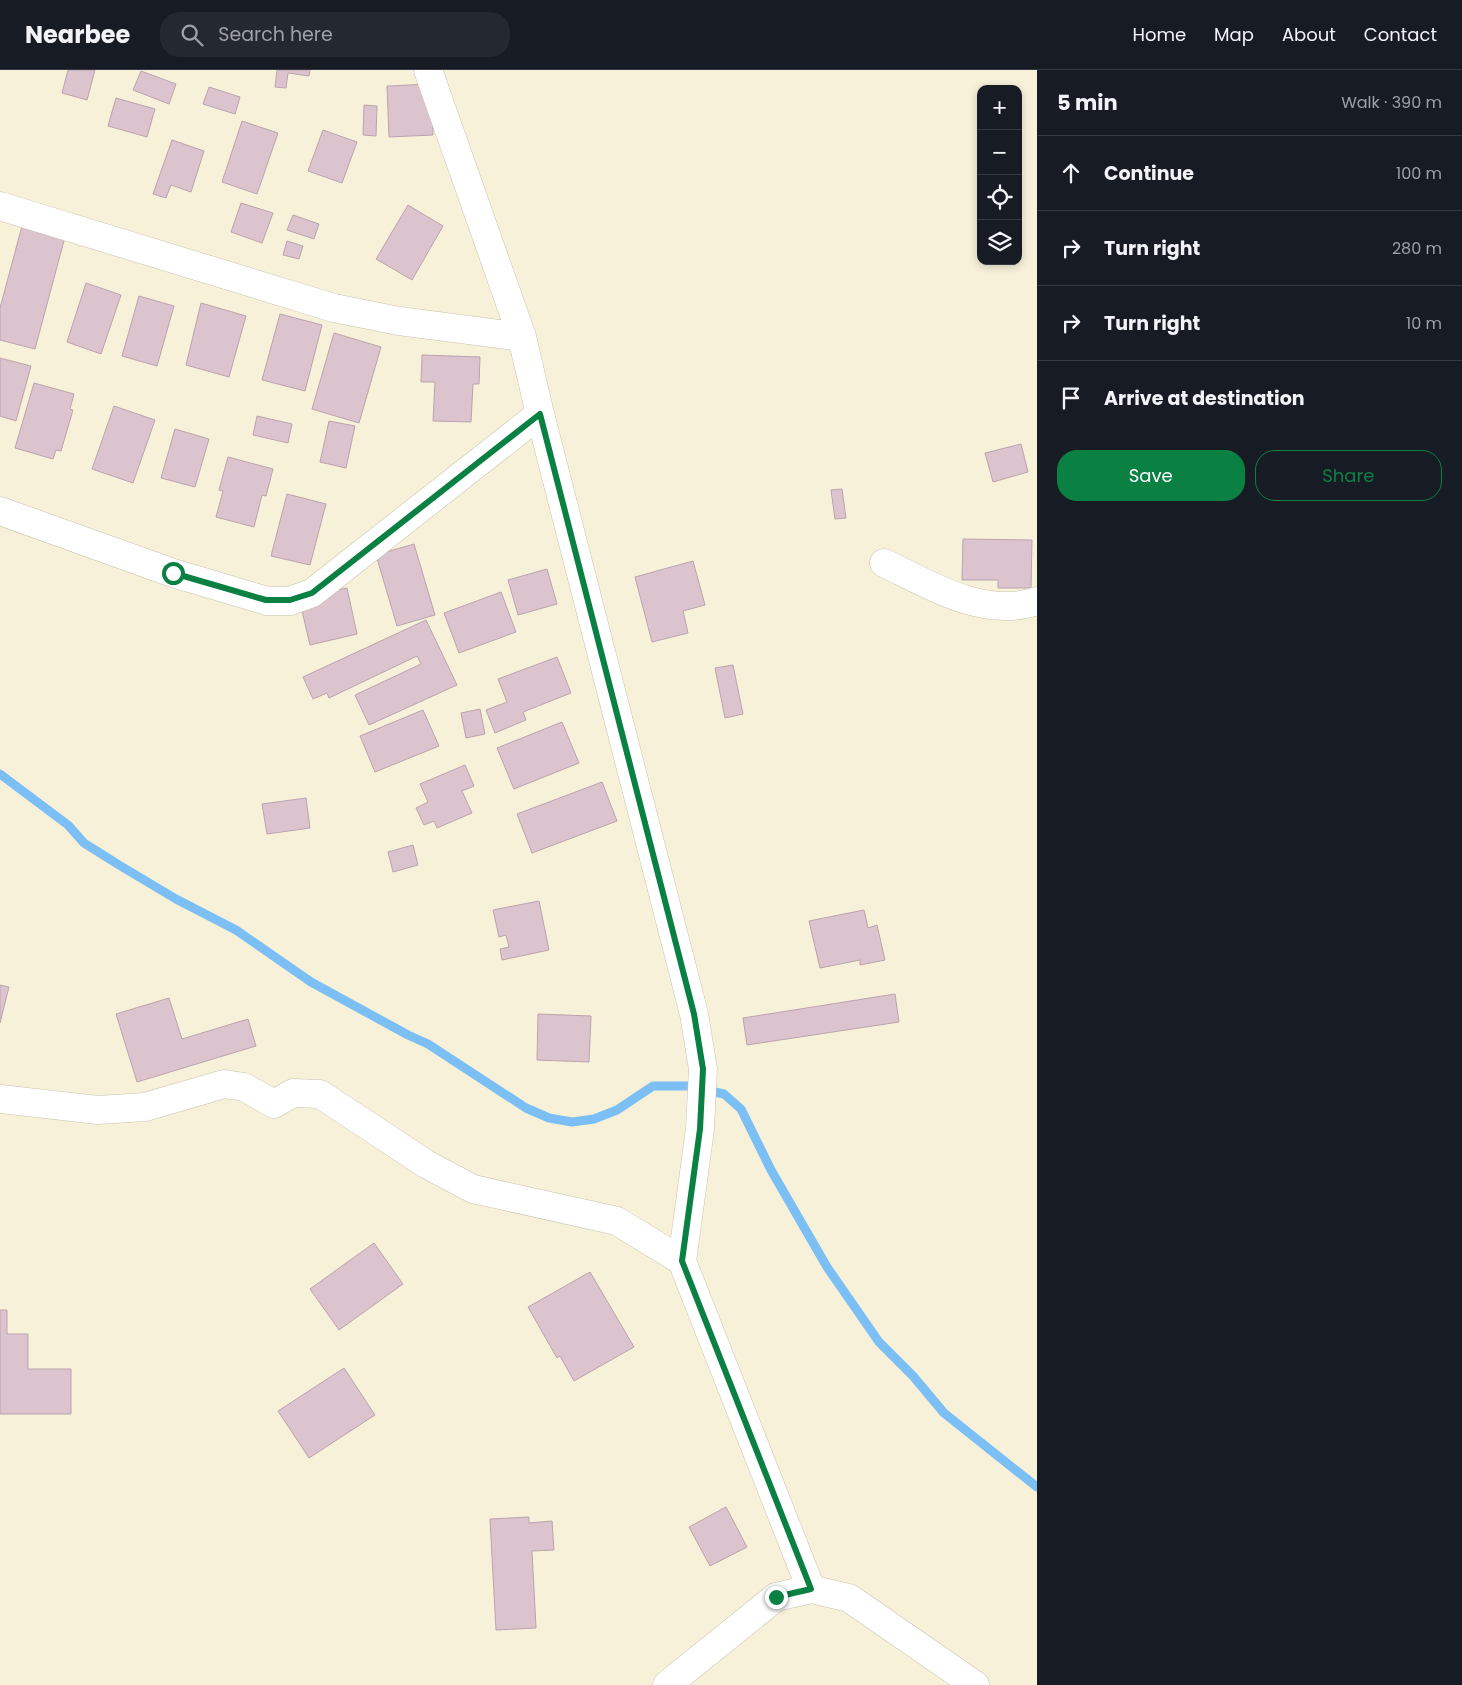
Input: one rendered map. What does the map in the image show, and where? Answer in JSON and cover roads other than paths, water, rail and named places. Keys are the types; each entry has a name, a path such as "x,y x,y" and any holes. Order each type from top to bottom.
{"street":[{"path":"428,70 522,337 540,414 694,1014 703,1069 700,1129 682,1261 811,1589"},
{"path":"0,206 334,308 399,321 522,337"},
{"path":"0,511 173,573 266,600 290,600 312,593 540,414"},
{"path":"884,563 953,597 994,606 1037,602"},
{"path":"0,1099 98,1110 145,1107 224,1084 244,1087 274,1104 292,1093 320,1094 426,1164 473,1189 617,1221 682,1261"},
{"path":"667,1685 776,1597 811,1589 849,1598 975,1685"}],"waterway":[{"path":"0,774 68,825 84,843 176,899 236,930 311,982 428,1044 526,1108 549,1118 572,1122 594,1119 617,1110 653,1086 688,1086 724,1094 741,1109 771,1170 827,1267 879,1342 913,1376 944,1413 1037,1487"}]}
